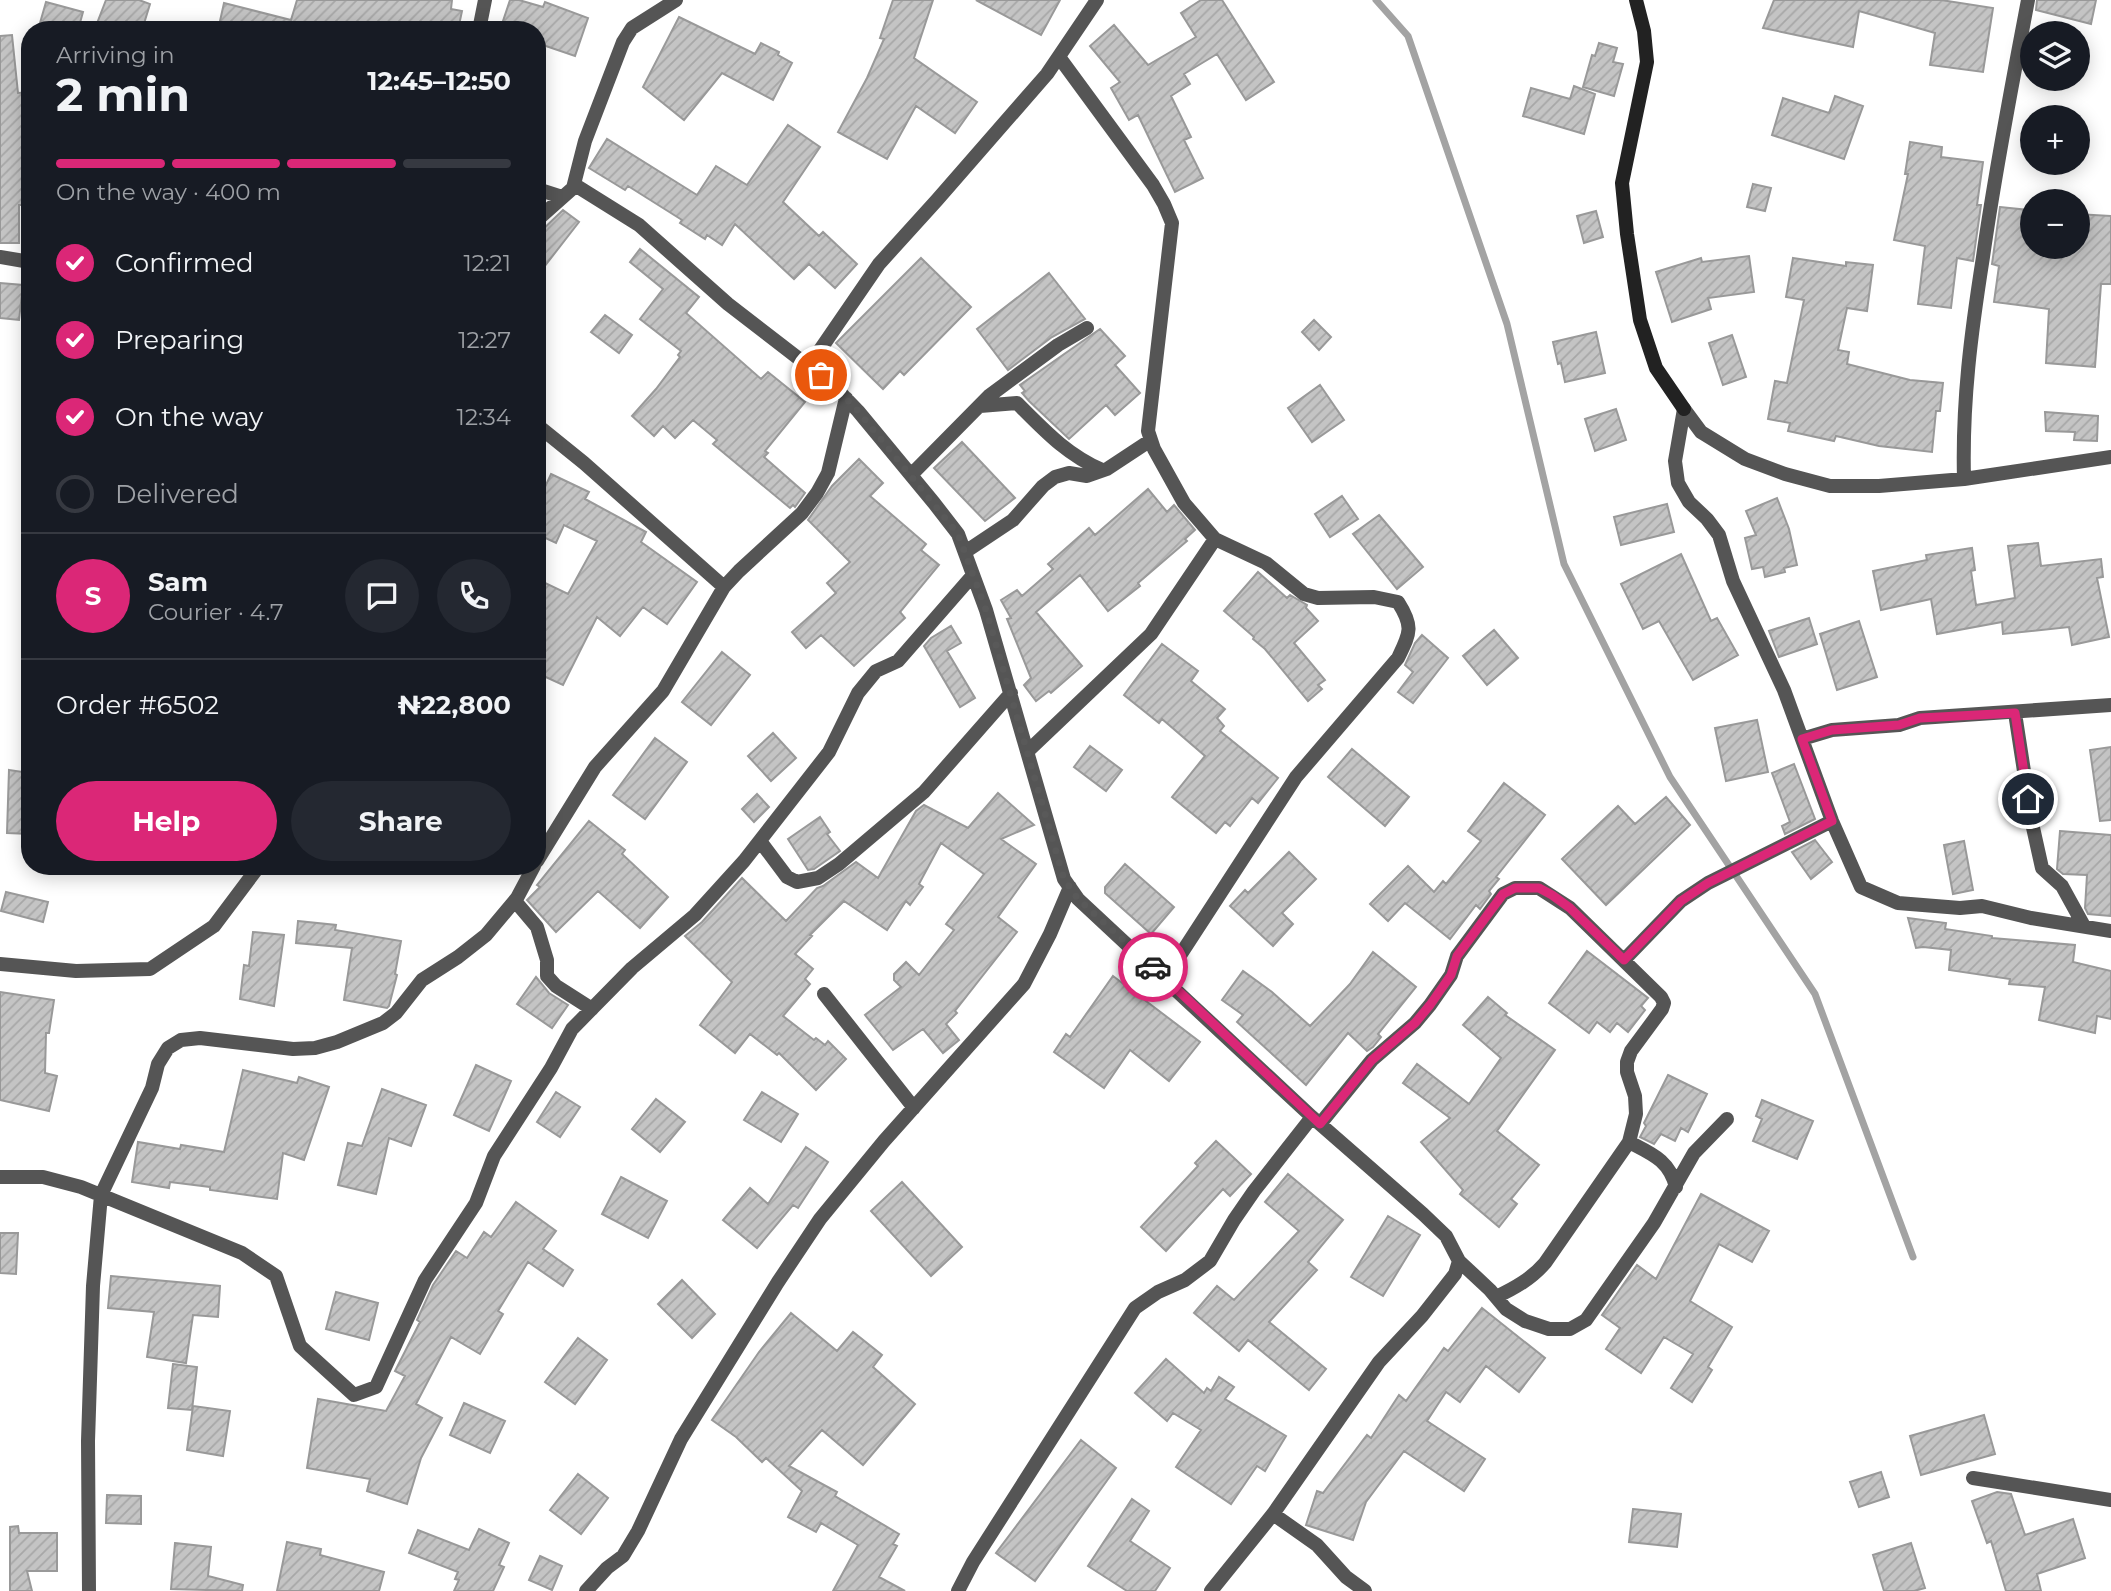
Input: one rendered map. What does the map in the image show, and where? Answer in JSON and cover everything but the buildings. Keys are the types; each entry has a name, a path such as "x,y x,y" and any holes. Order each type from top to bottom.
{"street":[{"path":"481,21 485,0"},
{"path":"546,212 575,185 585,141 623,42 632,28 677,0"},
{"path":"809,366 879,264 1047,74 1097,0"},
{"path":"1636,0 1644,31 1647,62 1622,183 1627,234 1640,320 1656,368 1701,432 1745,458 1785,474 1830,486 1879,486 1964,479 2111,457"},
{"path":"1964,479 1963,426 1969,349 1999,149 2028,0"},
{"path":"1059,57 1153,185 1172,223 1148,431 1184,503 1215,539 1266,563 1304,594 1318,598 1374,597 1398,602 1409,619 1409,635 1398,658 1297,777 1179,957 1160,974"},
{"path":"575,185 639,225 728,304 833,385 911,475 958,534 974,575 1011,693 1064,879 1078,899 1316,1120 1446,1236 1459,1261 1506,1309 1525,1321 1549,1329 1570,1329 1586,1321 1654,1223 1694,1153 1727,1119"},
{"path":"546,192 562,197"},
{"path":"0,257 21,260"},
{"path":"911,475 980,405 1058,345 1087,328"},
{"path":"546,847 596,767 663,691 724,587 802,513 817,493 828,473 846,398"},
{"path":"980,405 1017,403 1062,447 1102,470"},
{"path":"1684,409 1675,461 1678,483 1689,502 1719,535 1733,581 1765,647 1832,821 1861,887 1898,903 1960,908 1982,906 2111,931"},
{"path":"546,432 724,587"},
{"path":"965,552 1013,520 1043,486 1055,477 1069,473 1087,476 1102,470 1151,440"},
{"path":"1028,751 1151,634 1215,539"},
{"path":"0,1177 43,1177 81,1187 242,1253 276,1276 300,1346 354,1395 376,1387 425,1280 476,1203 494,1156 551,1068 572,1029 632,968 695,915 760,841 829,752 864,686 876,671 898,661 974,575"},
{"path":"760,841 787,877 797,882 818,878 924,792 1011,693"},
{"path":"1802,739 1832,730 1899,725 1920,718 2111,705"},
{"path":"2015,713 2032,823 2042,868 2062,886 2084,926"},
{"path":"1624,960 1681,901 1708,883 1832,821"},
{"path":"0,964 76,971 150,969 215,926 252,875"},
{"path":"89,1591 88,1441 93,1286 101,1195 152,1088 158,1064 175,1042 190,1038 293,1049 315,1048 337,1042 388,1020 422,980 486,935 514,901 529,875"},
{"path":"586,1591 607,1568 623,1556 638,1531 681,1439 820,1219 1024,984 1046,943 1070,887"},
{"path":"958,1591 973,1562 1135,1308 1158,1292 1185,1280 1210,1261 1254,1191 1372,1060 1415,1023 1430,1005 1451,975 1457,956 1503,894 1515,888 1539,888 1570,908 1661,996 1664,1003 1631,1051 1627,1062 1636,1114 1629,1142 1545,1263 1516,1288 1496,1297"},
{"path":"514,901 537,927 547,960 547,976 556,986 592,1009"},
{"path":"824,994 914,1108"},
{"path":"1629,1142 1662,1161 1670,1169 1676,1186"},
{"path":"1211,1591 1273,1514 1379,1362 1422,1316 1455,1274 1459,1261"},
{"path":"1973,1478 2111,1500"},
{"path":"1273,1514 1317,1545 1346,1577 1365,1591"}],"waterway":[{"path":"1376,0 1408,36 1507,324 1564,564 1670,777 1815,994 1913,1257"}],"way so far":[{"path":"821,375 858,411 958,534 986,610 1064,879 1078,899 1153,967"}],"route":[{"path":"1153,967 1320,1124 1372,1060 1415,1023 1430,1005 1451,975 1457,956 1503,894 1525,886 1539,888 1552,895 1570,908 1624,960 1681,901 1708,883 1832,821 1802,739 1832,730 1899,725 1920,718 2015,713 2028,799"}]}
